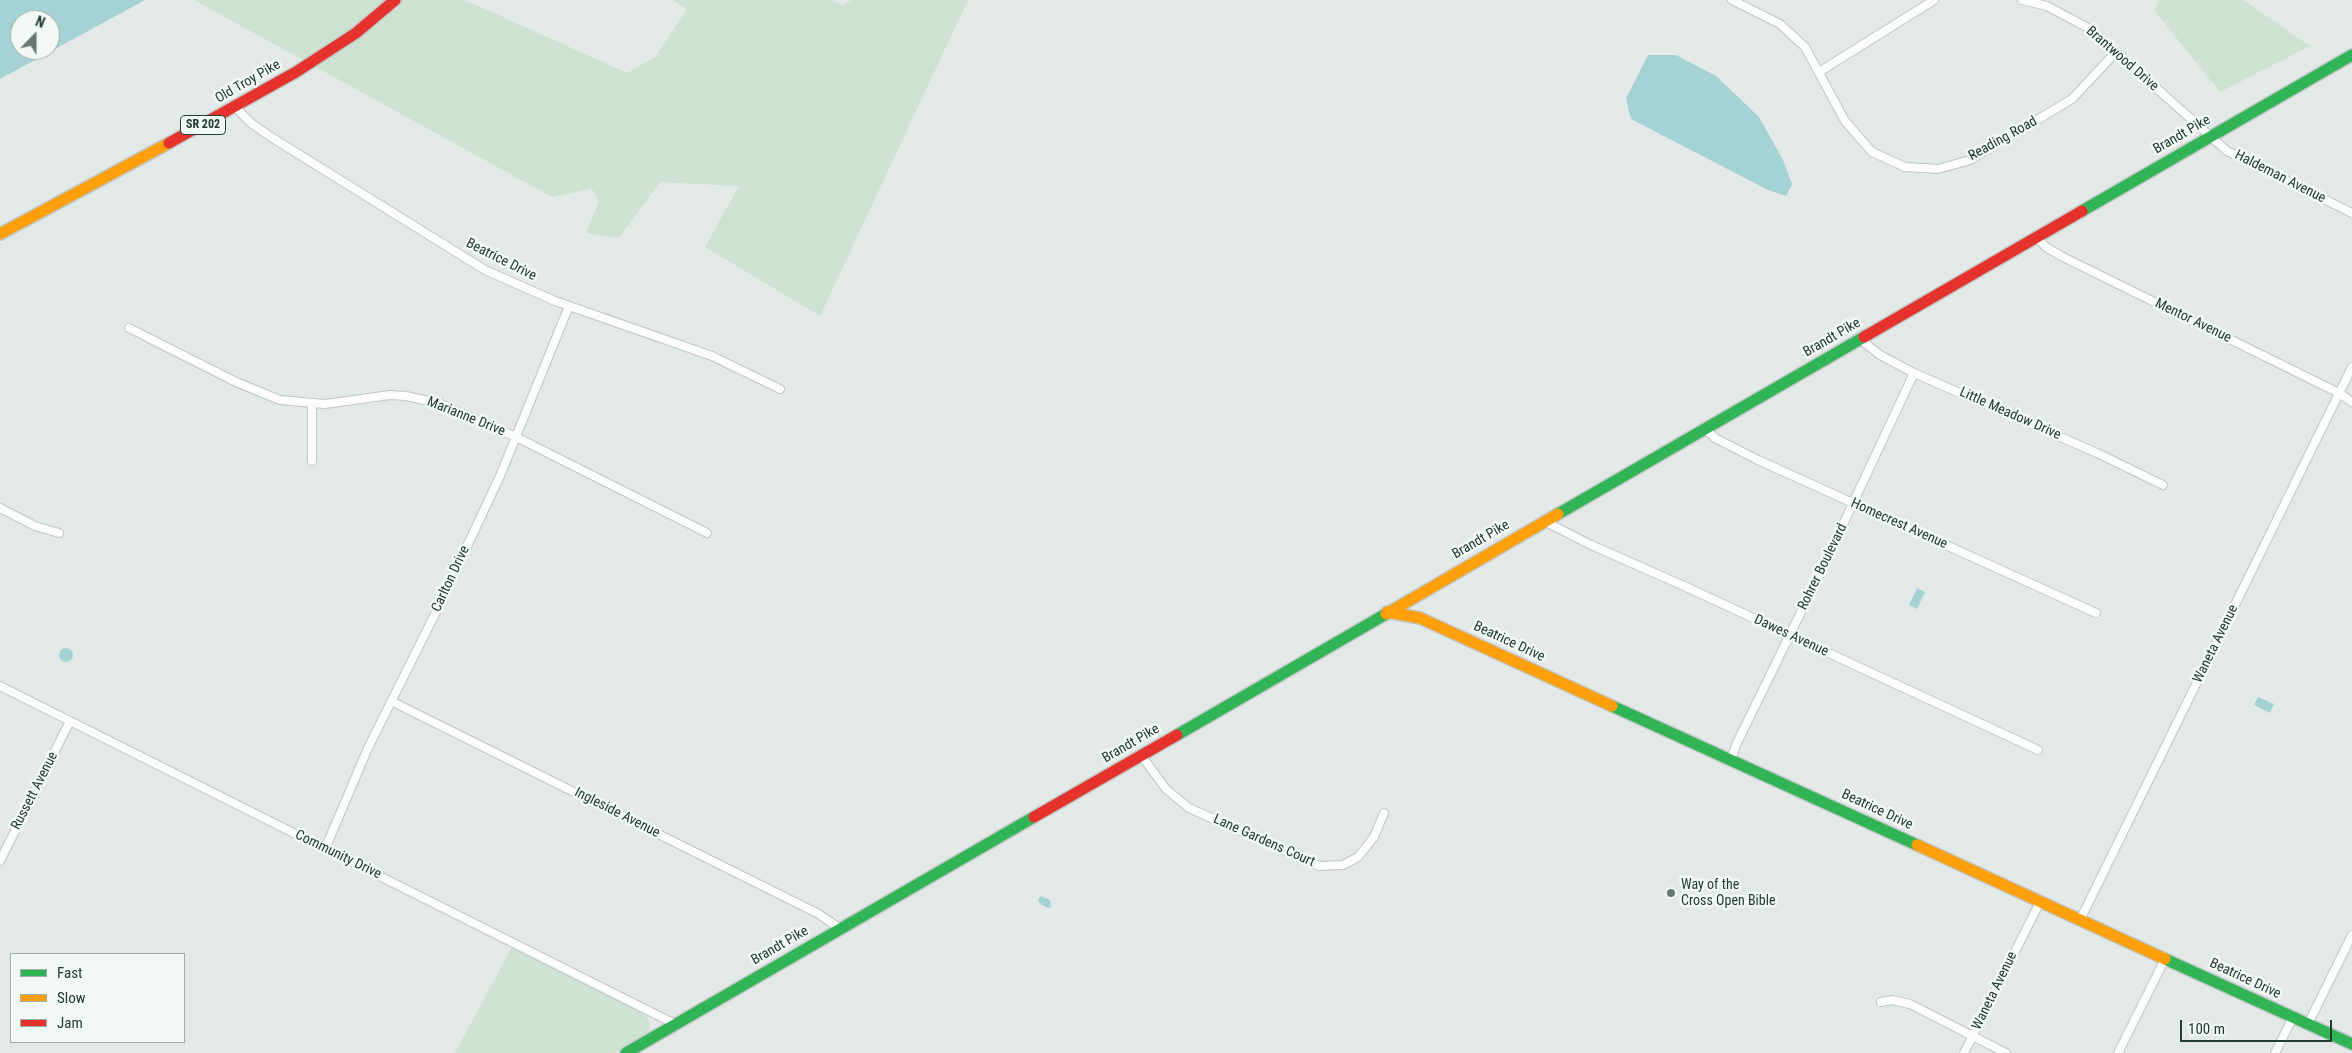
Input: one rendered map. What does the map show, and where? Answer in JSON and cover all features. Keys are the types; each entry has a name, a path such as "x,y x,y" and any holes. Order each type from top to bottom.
{"main road":[{"name":"Old Troy Pike","path":"0,234 235,107 331,50 356,33 396,0"},
{"name":"Brandt Pike","path":"626,1053 2352,55"},
{"name":"Beatrice Drive","path":"1387,612 1420,618 2352,1044"}],"street":[{"name":"Reading Road","path":"1732,0 1780,24 1805,47 1845,121 1872,152 1905,166 1938,169 1970,160 2072,100 2116,52"},
{"path":"1819,72 1934,0"},
{"name":"Brantwood Drive","path":"2022,0 2047,6 2090,29 2210,136"},
{"name":"Beatrice Drive","path":"235,107 250,123 446,248 518,286 696,350 780,389"},
{"name":"Haldeman Avenue","path":"2210,136 2227,151 2352,213"},
{"name":"Mentor Avenue","path":"2036,237 2063,257 2339,393 2352,402"},
{"name":"Carlton Drive","path":"325,849 368,748 438,608 516,437 570,306"},
{"name":"Marianne Drive","path":"129,328 259,392 280,400 312,404 390,395 406,396 438,403 516,437 707,533"},
{"name":"Little Meadow Drive","path":"1860,339 1880,355 1914,373 2088,449 2163,485"},
{"name":"Waneta Avenue","path":"2080,920 2352,367"},
{"name":"Rohrer Boulevard","path":"1731,760 1736,745 1914,373"},
{"path":"312,404 312,461"},
{"name":"Homecrest Avenue","path":"1704,428 1726,445 2096,613"},
{"path":"0,508 35,526 59,533"},
{"name":"Dawes Avenue","path":"1544,521 1589,544 2038,750"},
{"name":"Community Drive","path":"0,686 676,1024"},
{"name":"Ingleside Avenue","path":"391,701 817,913 841,928"},
{"name":"Russett Avenue","path":"0,861 70,721"},
{"name":"Lane Gardens Court","path":"1141,755 1166,789 1189,808 1319,866 1343,865 1358,857 1374,837 1384,813"},
{"name":"Waneta Avenue","path":"1964,1053 2040,902"},
{"path":"2308,1024 2352,935"},
{"path":"2118,1053 2165,959"},
{"path":"1881,1002 1893,1000 1910,1004 2006,1053"},
{"path":"2275,1053 2293,1017"}],"green space":[{"path":"194,0 465,0 627,73 655,57 687,9 673,0 833,0 843,6 851,0 968,0 820,316 705,247 739,186 660,182 619,238 586,233 599,201 592,189 552,197"},
{"path":"2160,0 2243,0 2310,46 2220,92 2154,10"},
{"path":"512,947 633,1007 648,1018 650,1026 647,1035 615,1053 455,1053"}],"water":[{"path":"0,0 145,0 60,46 60,10 10,10 10,60 35,60 0,79"},
{"path":"1648,55 1676,55 1716,76 1759,117 1783,160 1792,184 1786,196 1768,190 1631,119 1626,98"},
{"path":"1917,588 1925,592 1917,609 1909,605"},
{"path":"66,648 71,650 73,655 71,660 66,662 61,660 59,655 61,650"},
{"path":"2258,697 2274,704 2270,713 2254,705"},
{"path":"1041,896 1050,900 1051,907 1048,908 1040,904 1038,900"}],"traffic: fast":[{"path":"2082,211 2352,55"},
{"path":"1558,514 1864,337"},
{"path":"1177,735 1386,614"},
{"path":"1612,706 1917,845"},
{"path":"626,1053 1034,817"},
{"path":"2165,959 2352,1044"}],"traffic: slow":[{"path":"0,234 169,143"},
{"path":"1386,614 1558,514"},
{"path":"1387,612 1420,618 1612,706"},
{"path":"1917,845 2165,959"}],"traffic: jam":[{"path":"169,143 296,72 356,33 395,0"},
{"path":"1864,337 2082,211"},
{"path":"1034,817 1177,735"}],"place":[{"name":"Way of the Cross Open Bible","path":"1671,893"}]}
